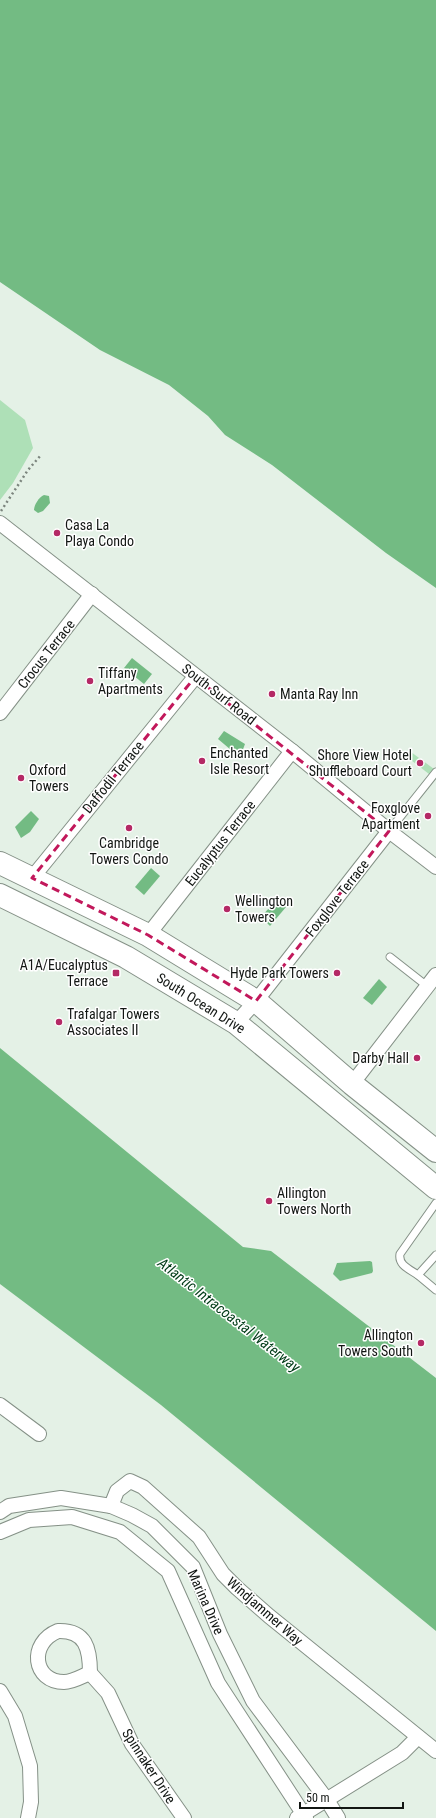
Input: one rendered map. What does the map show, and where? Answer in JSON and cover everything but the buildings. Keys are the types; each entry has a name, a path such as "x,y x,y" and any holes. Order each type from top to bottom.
{"main road":[{"path":"0,863 148,935 256,1001 352,1084 436,1151"},
{"name":"South Ocean Drive","path":"0,895 126,958 236,1022 436,1188"}],"street":[{"name":"South Surf Road","path":"0,523 92,594 195,677 292,751 389,831 436,867"},
{"name":"Crocus Terrace","path":"0,713 92,594"},
{"name":"Daffodil Terrace","path":"32,878 195,677"},
{"name":"Eucalyptus Terrace","path":"148,935 292,751"},
{"name":"Foxglove Terrace","path":"236,1022 256,1001 389,831"},
{"path":"352,1084 436,975"},
{"path":"0,1405 39,1434"},
{"name":"Windjammer Way","path":"111,1506 117,1491 130,1481 143,1487 199,1537 223,1574 237,1588 269,1616 436,1751"},
{"name":"Marina Drive","path":"0,1512 10,1506 61,1498 111,1506 152,1526 193,1567 220,1634 253,1701 327,1800 338,1818"},
{"name":"Marina Drive","path":"0,1532 29,1520 72,1517 120,1532 168,1571 218,1683 302,1816"},
{"name":"Spinnaker Drive","path":"90,1672 108,1693 132,1744 184,1818"},
{"path":"0,1691 14,1716 30,1766 31,1802 28,1818"},
{"path":"302,1816 402,1753 418,1737"}],"lane":[{"name":"Foxglove Terrace","path":"389,831 436,772"},
{"path":"390,957 427,986"},
{"path":"436,1204 400,1254 399,1259 401,1263 436,1290"},
{"path":"418,1275 436,1255"}],"path":[{"path":"0,512 28,470 41,455"}],"highlighted area":[{"path":"195,677 389,831 256,1001 148,935 32,878"}],"shaded area":[{"path":"0,400 25,420 33,448 13,483 0,500"},
{"name":"Shore View Hotel Shuffleboard Court","path":"411,752 434,769 429,774 407,757"}],"water":[{"path":"0,0 436,0 436,588 386,553 272,465 225,435 208,416 169,385 100,350 0,282"},
{"path":"44,495 49,496 50,503 43,511 38,513 34,510 35,506 39,499"},
{"path":"132,658 152,674 144,684 124,668"},
{"path":"224,731 245,744 242,752 237,755 218,739"},
{"path":"31,811 39,819 30,832 21,838 15,827"},
{"path":"151,868 160,876 144,895 135,887"},
{"path":"277,899 286,907 270,926 261,917"},
{"path":"379,979 387,987 372,1005 363,998"},
{"name":"Atlantic Intracoastal Waterway","path":"0,1048 243,1247 271,1251 436,1378 436,1631 161,1405 0,1284"},
{"path":"372,1262 372,1273 340,1281 333,1274 337,1263"}],"place":[{"name":"Casa La Playa Condo","path":"57,533"},
{"name":"Tiffany Apartments","path":"90,681"},
{"name":"Manta Ray Inn","path":"272,694"},
{"name":"Enchanted Isle Resort","path":"202,761"},
{"name":"Shore View Hotel Shuffleboard Court","path":"420,763"},
{"name":"Oxford Towers","path":"21,778"},
{"name":"Foxglove Apartment","path":"428,816"},
{"name":"Cambridge Towers Condo","path":"129,828"},
{"name":"Wellington Towers","path":"227,909"},
{"name":"A1A/Eucalyptus Terrace","path":"116,973"},
{"name":"Hyde Park Towers","path":"337,973"},
{"name":"Trafalgar Towers Associates II","path":"59,1022"},
{"name":"Darby Hall","path":"417,1058"},
{"name":"Allington Towers North","path":"269,1201"},
{"name":"Allington Towers South","path":"421,1343"}]}
